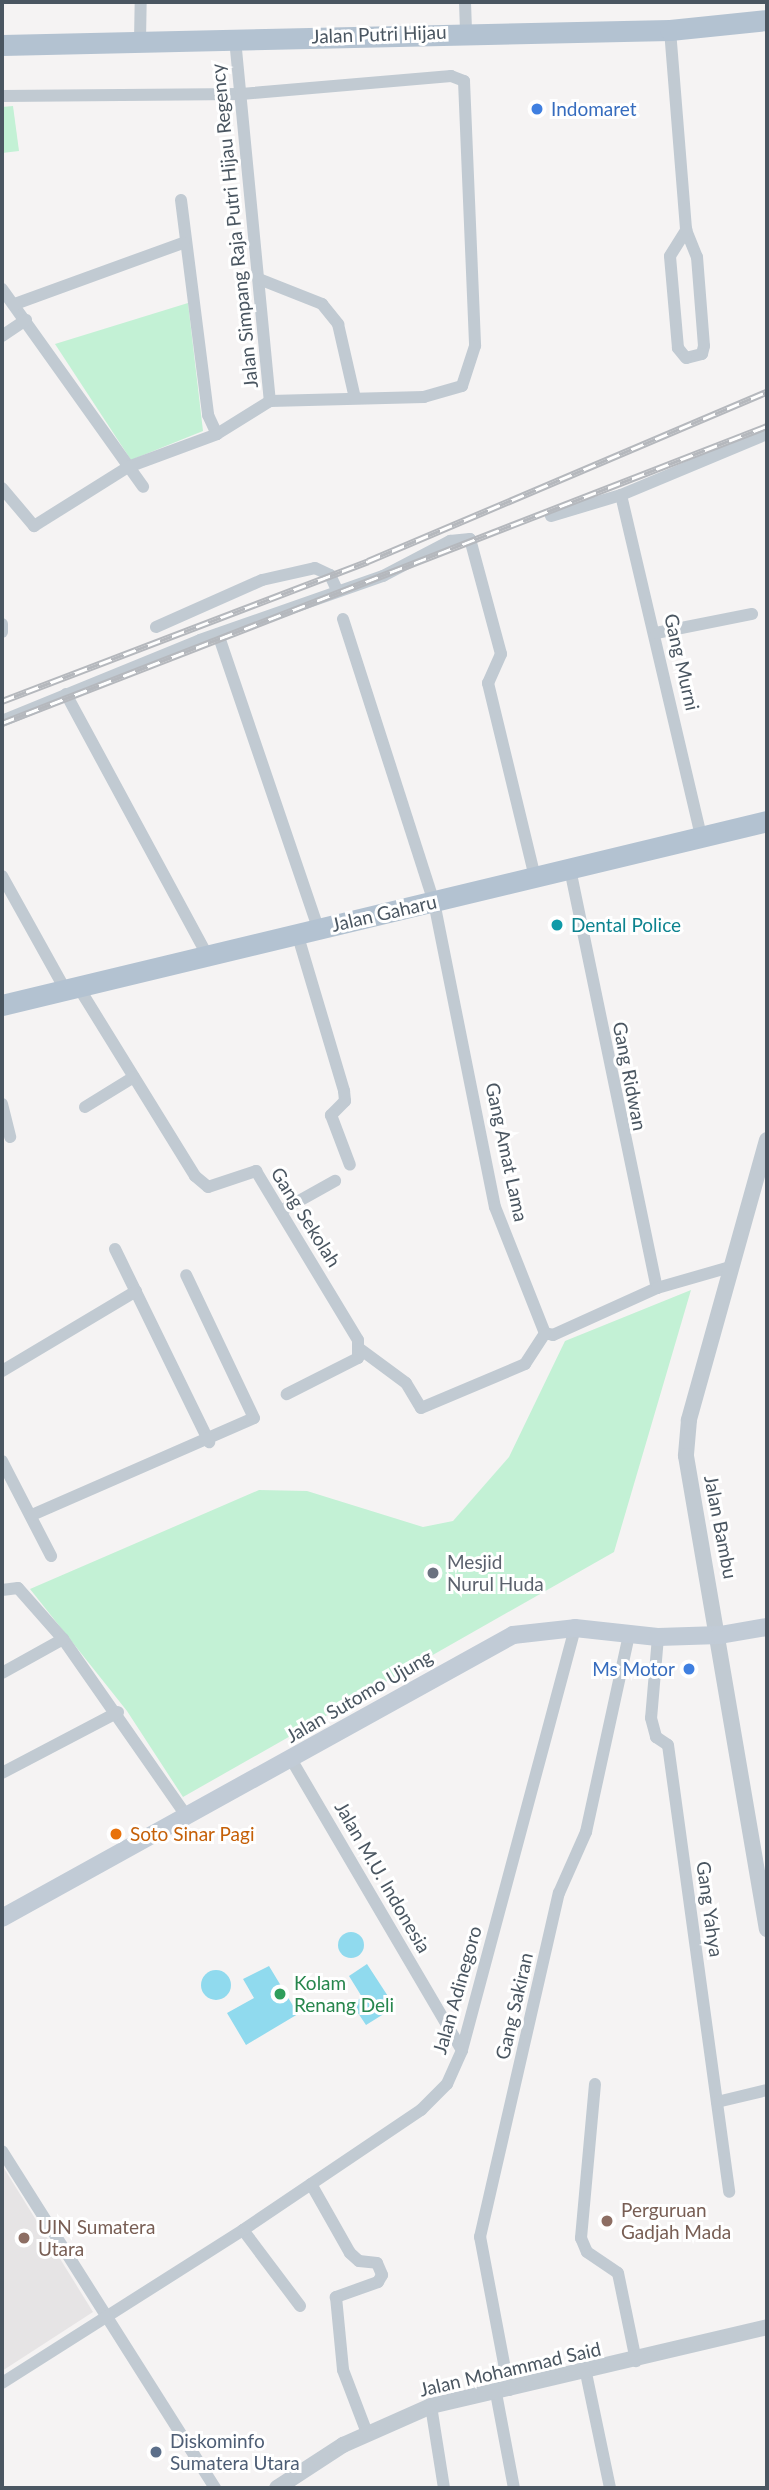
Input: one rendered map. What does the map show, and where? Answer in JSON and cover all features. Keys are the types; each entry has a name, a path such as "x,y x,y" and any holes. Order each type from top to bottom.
{"main road":[{"name":"Jalan Putri Hijau","path":"2,45 466,32 670,30 764,24"},
{"name":"Jalan Gaharu","path":"2,1005 767,821"},
{"name":"Jalan Sutomo Ujung","path":"2,1918 188,1818 478,1650 513,1635 575,1628 658,1637 720,1635 767,1627"}],"street":[{"path":"139,41 141,2"},
{"path":"465,2 466,32"},
{"path":"670,30 686,230 696,257 704,346 702,354 686,358 678,348 670,256 686,230"},
{"name":"Jalan Simpang Raja Putri Hijau Regency","path":"2,488 34,526 128,467 217,434 270,401 235,39"},
{"path":"2,96 241,94 451,76 464,81 469,93 471,371 450,393 270,401"},
{"path":"181,200 183,243 208,415 217,434"},
{"path":"16,304 183,243"},
{"path":"259,279 321,304 338,324 355,398"},
{"path":"2,289 16,304 143,486"},
{"path":"2,337 26,320"},
{"path":"551,516 621,495 767,434"},
{"name":"Gang Murni","path":"621,495 656,634 701,837"},
{"path":"2,721 218,634 383,576 450,541 470,539 500,654 488,684 536,878"},
{"path":"156,627 262,580 315,568 330,575 337,590"},
{"path":"656,634 751,614"},
{"name":"Gang Amat Lama","path":"344,619 434,902 495,1207 545,1333"},
{"path":"2,624 2,632"},
{"path":"218,634 318,928"},
{"path":"66,694 207,955"},
{"name":"Gang Ridwan","path":"570,869 657,1289"},
{"name":"Gang Sekolah","path":"2,876 73,990 134,1077 201,1184 213,1186 251,1169 281,1211 360,1349"},
{"path":"297,933 344,1091 345,1101 331,1115 350,1165"},
{"path":"85,1107 134,1077"},
{"path":"2,1104 10,1137"},
{"name":"Jalan Bambu","path":"767,1140 726,1267 689,1420 686,1456 720,1635 767,1929"},
{"path":"281,1211 335,1181"},
{"path":"115,1249 209,1442"},
{"path":"287,1394 358,1358 360,1349 407,1383 421,1408 525,1364 545,1333 553,1335 657,1289 701,1272 726,1267"},
{"path":"32,1515 209,1442 256,1414 187,1275"},
{"path":"2,1371 136,1292"},
{"path":"2,1461 51,1556"},
{"path":"2,1590 18,1588 64,1639 118,1712 188,1818"},
{"name":"Jalan Adinegoro","path":"2,2383 243,2230 437,2097 462,2050 575,1628"},
{"name":"Gang Sakiran","path":"514,2488 503,2391 480,2237 559,1893 586,1832 629,1635"},
{"name":"Gang Yahya","path":"658,1637 651,1718 656,1737 668,1745 729,2192"},
{"path":"2,1673 64,1639"},
{"path":"2,1773 118,1712"},
{"name":"Jalan M.U. Indonesia","path":"291,1759 462,2050"},
{"path":"595,2084 582,2238 587,2252 618,2273 636,2361"},
{"path":"717,2102 767,2090"},
{"path":"2,2151 215,2488"},
{"path":"311,2184 350,2253 359,2262 377,2263 382,2274 378,2282 336,2297 342,2370 367,2433"},
{"path":"243,2230 300,2306"},
{"name":"Jalan Mohammad Said","path":"277,2488 367,2433 431,2406 586,2373 767,2327"},
{"path":"586,2373 610,2488"},
{"path":"431,2406 444,2488"}],"shaded area":[{"name":"UIN Sumatera Utara","path":"2,2165 93,2312 2,2371"}],"green space":[{"path":"13,106 19,151 2,153 2,107"},
{"path":"188,303 203,431 131,460 55,344"},
{"path":"691,1290 614,1552 183,1797 127,1711 30,1589 259,1490 307,1491 423,1527 453,1521 509,1457 565,1341"}],"water":[{"path":"351,1932 360,1936 364,1945 360,1954 351,1958 342,1954 338,1945 342,1936"},
{"path":"367,1964 395,2007 366,2025 352,2004 362,1997 349,1976"},
{"path":"269,1966 298,2014 246,2045 227,2013 254,1998 243,1979"},
{"path":"216,1970 227,1974 231,1985 227,1996 216,2000 205,1996 201,1985 205,1974"}],"railway":[{"path":"2,701 368,561 767,392"},
{"path":"2,723 767,426"}],"place":[{"name":"Indomaret","path":"537,109"},
{"name":"Dental Police","path":"557,925"},
{"name":"Mesjid Nurul Huda","path":"433,1573"},
{"name":"Ms Motor","path":"689,1669"},
{"name":"Soto Sinar Pagi","path":"116,1834"},
{"name":"Kolam Renang Deli","path":"280,1994"},
{"name":"Perguruan Gadjah Mada","path":"607,2221"},
{"name":"UIN Sumatera Utara","path":"24,2238"},
{"name":"Diskominfo Sumatera Utara","path":"156,2452"}]}
